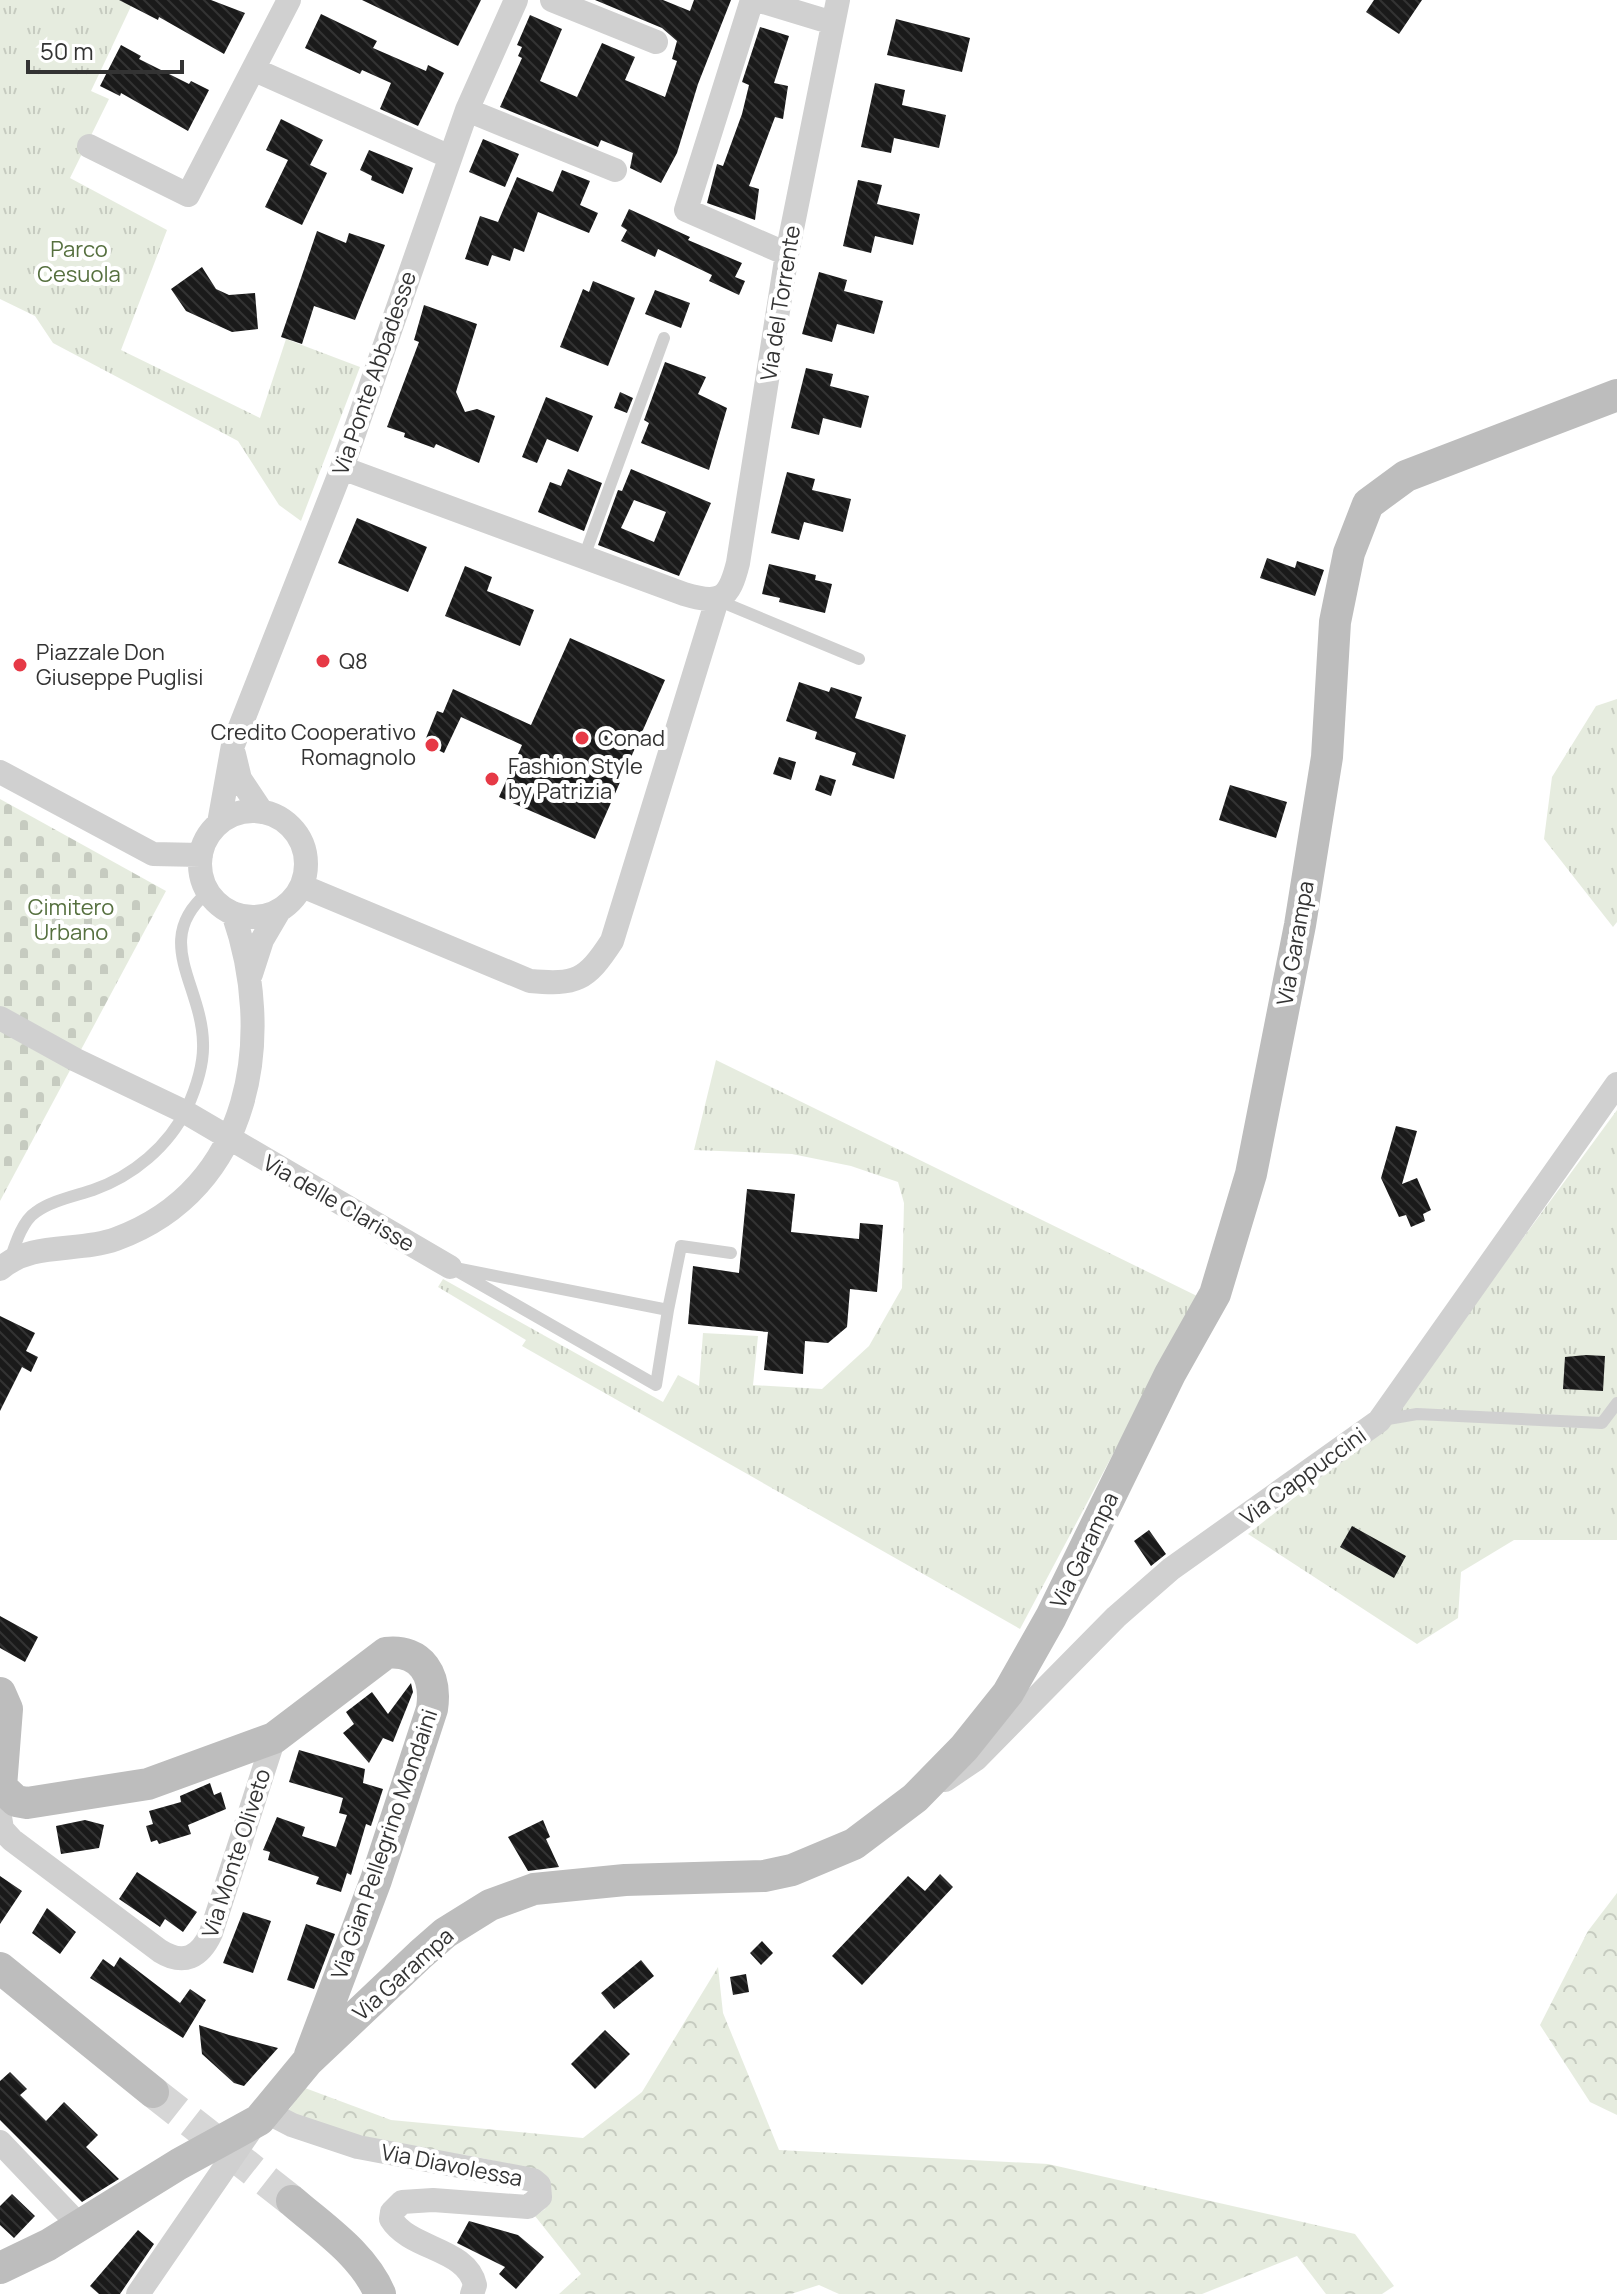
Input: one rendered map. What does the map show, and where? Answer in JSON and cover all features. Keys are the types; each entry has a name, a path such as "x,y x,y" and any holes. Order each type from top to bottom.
{"street":[{"path":"89,146 188,195 289,0"},
{"name":"Via Ponte Abbadesse","path":"219,823 233,745 342,468 467,110 516,0"},
{"path":"552,0 656,42"},
{"path":"787,254 686,210 755,0 836,11"},
{"name":"Via del Torrente","path":"302,886 530,981 567,985 596,965 612,941 717,600 733,586 787,254 836,11"},
{"path":"255,70 450,157"},
{"path":"467,110 615,170"},
{"name":"Via Garampa","path":"0,2268 80,2226 263,2116 307,2062 445,1933 490,1905 534,1889 625,1880 764,1876 792,1870 854,1844 915,1798 964,1748 1008,1693 1051,1617 1170,1374 1215,1294 1251,1174 1300,925 1327,757 1335,622 1349,553 1368,504 1406,476 1617,395"},
{"path":"342,468 684,594 717,600"},
{"path":"233,745 240,779 262,812"},
{"path":"0,772 106,832 153,854 201,855"},
{"path":"250,976 265,932 302,886 306,871 300,839 284,821 262,812 232,815 219,823 201,855 203,881 208,892 233,913 264,916 279,911"},
{"path":"5,1264 33,1251 80,1248 147,1226 204,1179 229,1140 246,1095 251,1065 250,976 233,913"},
{"name":"Via delle Clarisse","path":"0,1018 76,1060 185,1112 450,1267"},
{"name":"Via Cappuccini","path":"915,1798 976,1759 1116,1617 1171,1569 1379,1421 1617,1084"},
{"name":"Via Gian Pellegrino Mondaini","path":"1,1787 16,1801 27,1803 148,1784 274,1738 386,1653 403,1652 414,1656 434,1681 432,1709 376,1880 307,2062"},
{"path":"0,1693 7,1709 0,1800"},
{"name":"Via Monte Oliveto","path":"0,1817 2,1829 12,1840 123,1923 169,1956 191,1958 204,1948 211,1933 274,1738"},
{"path":"0,1968 153,2092"},
{"path":"138,2294 231,2154 263,2116"},
{"name":"Via Diavolessa","path":"263,2116 358,2147 533,2180 539,2185 540,2197 528,2207 433,2200 402,2202 392,2212 391,2219 406,2236 469,2269 475,2285 472,2294"},
{"path":"0,2142 80,2226"},
{"path":"292,2201 355,2257 380,2294"}],"lane":[{"path":"584,557 664,338"},
{"path":"717,600 859,659"},
{"path":"5,1264 35,1212 125,1175 160,1148 185,1112 202,1067 203,1043 194,987 182,963 180,932 184,919 208,892"},
{"path":"450,1267 656,1385 681,1246 731,1253"},
{"path":"450,1267 668,1310"},
{"path":"1379,1421 1417,1414 1602,1423 1617,1403"}],"green space":[{"name":"Parco Cesuola","path":"0,0 134,0 91,91 109,99 70,178 167,230 121,350 260,418 286,339 360,367 301,521 279,505 238,441 53,343 35,316 0,299"},
{"path":"1617,699 1617,922 1613,927 1544,839 1552,777 1596,706"},
{"name":"Cimitero Urbano","path":"0,799 166,891 0,1201"},
{"path":"716,1060 1197,1296 1020,1629 522,1346 526,1340 438,1287 443,1279 663,1402 678,1375 699,1386 703,1333 758,1336 753,1385 822,1389 869,1346 902,1288 904,1203 898,1182 851,1166 792,1154 694,1150"},
{"path":"1617,1110 1617,1540 1514,1540 1461,1572 1458,1618 1417,1644 1248,1534 1385,1426"},
{"path":"1617,1893 1617,2115 1590,2102 1540,2025 1588,1931"},
{"path":"718,1967 723,2013 779,2150 1048,2164 1355,2234 1394,2286 1382,2294 1326,2294 1297,2256 1202,2294 839,2294 819,2285 791,2294 559,2294 581,2274 535,2216 545,2209 550,2193 536,2178 492,2160 369,2141 287,2112 305,2088 391,2120 583,2138 642,2092"}],"building":[{"path":"119,0 211,0 245,13 224,54 159,17 158,20"},
{"path":"362,0 481,0 458,46"},
{"path":"595,0 663,0 690,11 694,0 731,0 698,84 677,153 661,183 630,168 633,153 601,140 598,147 500,107 522,58 518,56 522,47 517,45 530,15 562,29 540,81 577,97 602,43 635,57 625,80 665,97 677,61 672,59 677,41 662,28"},
{"path":"1374,0 1422,0 1399,34 1366,12"},
{"path":"321,14 377,41 373,48 426,71 428,65 444,73 418,126 380,109 391,83 362,70 360,74 305,48"},
{"path":"896,19 970,38 962,72 887,55"},
{"path":"760,27 789,36 774,83 788,86 783,119 775,117 749,186 759,189 755,220 707,203 717,164 723,166 742,114 749,85 742,82"},
{"path":"121,45 141,56 139,59 189,84 191,81 209,90 188,131 121,93 120,96 100,86"},
{"path":"875,83 905,90 902,105 946,115 939,148 894,138 891,153 861,147"},
{"path":"281,119 323,140 310,165 327,173 302,225 265,207 288,160 266,150"},
{"path":"483,139 519,154 505,187 469,172"},
{"path":"369,150 413,168 403,194 371,180 372,176 360,170"},
{"path":"562,170 590,181 580,205 598,213 589,233 538,212 524,252 514,248 510,261 492,255 488,266 465,259 480,216 498,222 517,177 553,192"},
{"path":"858,180 882,185 877,204 920,214 913,245 875,236 871,253 843,246"},
{"path":"629,209 690,237 688,240 742,263 735,277 745,281 739,295 709,281 712,275 658,249 655,257 621,241 627,230 621,226"},
{"path":"317,231 346,243 349,233 385,245 355,320 314,306 302,344 281,337"},
{"path":"202,267 216,289 229,295 255,293 258,329 232,332 186,311 171,289"},
{"path":"819,272 847,280 844,291 883,301 874,334 837,324 832,342 802,334"},
{"path":"593,281 635,298 608,366 560,347 583,289 589,292"},
{"path":"655,290 690,303 681,328 645,314"},
{"path":"424,305 477,324 456,392 465,412 477,409 495,416 479,463 436,444 434,448 404,437 405,433 387,427 419,342 414,340"},
{"path":"665,362 706,377 698,394 727,408 709,470 641,443 649,423 644,420"},
{"path":"806,368 833,374 830,386 869,396 861,428 823,418 819,435 791,428"},
{"path":"620,392 633,398 627,413 614,408"},
{"path":"546,397 593,416 578,452 547,439 537,463 522,457"},
{"path":"568,469 602,483 584,531 538,512 550,482 561,486"},
{"path":"631,469 711,503 679,576 598,545 618,490 622,491","holes":["634,500 666,512 654,542 621,528"]},
{"path":"787,472 815,479 812,490 851,499 843,532 804,522 799,540 771,533"},
{"path":"357,518 427,547 408,592 338,563"},
{"path":"1267,558 1295,568 1297,561 1324,570 1315,596 1260,578"},
{"path":"769,564 816,575 815,580 832,584 825,613 779,602 780,598 762,594"},
{"path":"465,566 492,577 487,591 534,610 520,646 445,616"},
{"name":"Conad","path":"570,638 665,680 595,839 499,797 522,745 461,717 444,753 424,743 437,711 443,713 453,689 531,725"},
{"path":"799,682 829,692 831,687 862,697 855,718 906,735 894,779 852,765 856,753 815,739 817,732 786,721"},
{"path":"779,757 796,762 791,780 773,774"},
{"path":"820,775 836,780 831,796 815,790"},
{"path":"1230,785 1287,802 1276,838 1219,820"},
{"path":"1396,1126 1417,1131 1402,1184 1417,1178 1431,1210 1423,1214 1425,1221 1411,1227 1406,1215 1399,1217 1381,1178"},
{"path":"747,1189 795,1194 791,1232 859,1239 860,1223 883,1225 877,1292 850,1289 847,1327 828,1343 805,1341 803,1374 764,1370 768,1332 688,1324 693,1266 739,1273"},
{"path":"0,1316 35,1333 26,1351 38,1357 31,1372 22,1367 0,1411"},
{"path":"1605,1356 1603,1391 1563,1389 1565,1357"},
{"path":"1352,1526 1406,1556 1394,1578 1340,1547"},
{"path":"1149,1530 1166,1554 1151,1566 1134,1541"},
{"path":"0,1616 38,1637 25,1662 0,1648"},
{"path":"411,1683 413,1692 393,1742 383,1738 369,1763 343,1733 354,1724 346,1712 372,1692 388,1714"},
{"path":"299,1750 365,1769 363,1783 383,1789 371,1826 366,1824 351,1875 347,1873 341,1892 316,1884 319,1877 268,1860 270,1852 263,1850 277,1817 305,1827 302,1836 336,1847 347,1815 339,1813 343,1798 289,1782"},
{"path":"210,1783 214,1795 221,1792 226,1809 188,1825 191,1834 159,1844 157,1840 151,1842 146,1826 153,1824 149,1811 181,1802 180,1796"},
{"path":"85,1820 104,1825 99,1848 61,1854 56,1826"},
{"path":"543,1820 550,1837 546,1839 559,1867 528,1871 508,1837"},
{"path":"137,1872 197,1912 183,1932 165,1919 160,1927 119,1899"},
{"path":"940,1874 953,1887 862,1985 832,1956 908,1876 925,1891"},
{"path":"0,1876 22,1891 0,1924"},
{"path":"47,1908 76,1932 60,1954 32,1933"},
{"path":"243,1912 271,1921 253,1973 223,1963"},
{"path":"306,1924 335,1934 314,1989 287,1980"},
{"path":"762,1941 773,1953 761,1965 750,1953"},
{"path":"120,1957 180,2003 190,1989 206,2000 183,2038 90,1978 103,1959 114,1967"},
{"path":"641,1960 654,1976 614,2009 601,1993"},
{"path":"746,1974 749,1992 733,1995 730,1977"},
{"path":"199,2025 278,2048 244,2086 234,2083 202,2054"},
{"path":"605,2030 630,2054 595,2089 571,2064"},
{"path":"10,2072 27,2089 20,2095 46,2121 64,2102 98,2135 86,2147 119,2179 82,2202 0,2120 0,2081"},
{"path":"12,2194 35,2216 14,2238 0,2225 0,2206"},
{"path":"469,2221 518,2235 544,2257 516,2289 499,2274 505,2267 457,2243"},
{"path":"138,2230 154,2244 120,2294 99,2294 90,2286"}],"tunnel":[{"path":"153,2092 292,2201"}],"place":[{"name":"Q8","path":"323,661"},
{"name":"Piazzale Don Giuseppe Puglisi","path":"20,665"},
{"name":"Conad","path":"582,738"},
{"name":"Credito Cooperativo Romagnolo","path":"432,745"},
{"name":"Fashion Style by Patrizia","path":"492,779"}]}
